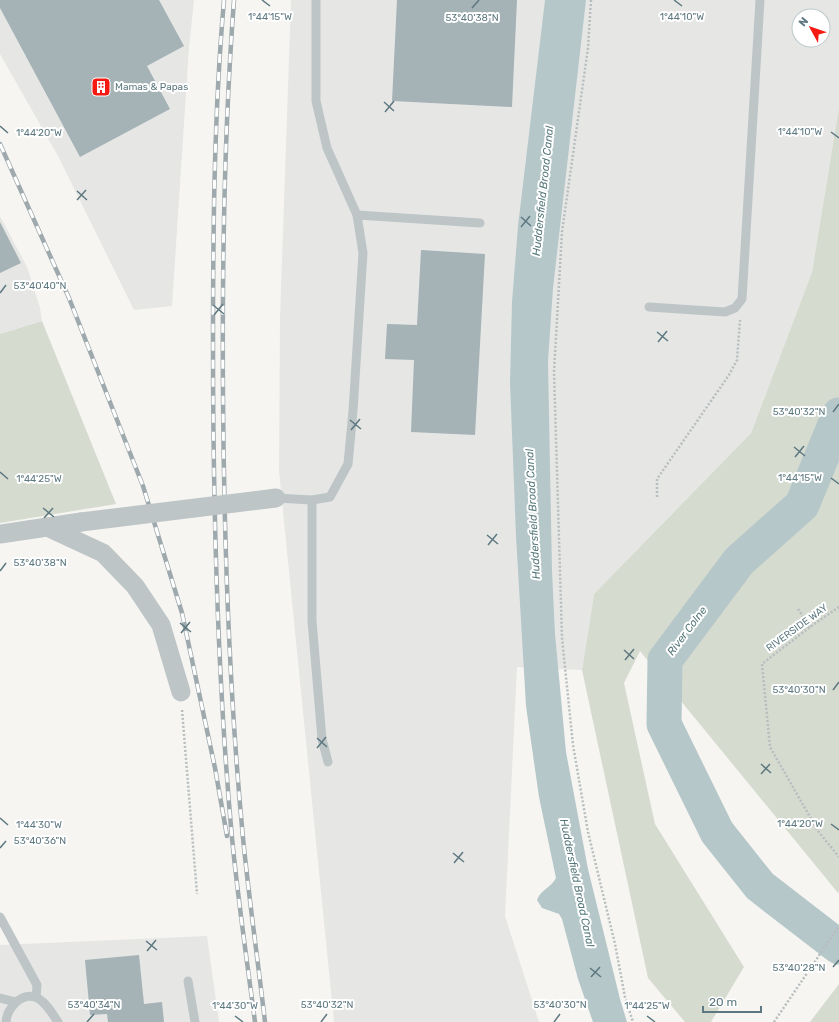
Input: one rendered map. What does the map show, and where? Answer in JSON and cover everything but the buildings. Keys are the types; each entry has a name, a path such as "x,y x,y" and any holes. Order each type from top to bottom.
{"street":[{"path":"0,534 81,522 276,498"},
{"path":"47,527 103,553 135,586 161,625 181,692"}],"lane":[{"path":"276,498 312,500 330,497 348,464 354,395 363,254 357,215 327,148 316,101 316,0"},
{"path":"649,307 725,312 735,308 742,299 760,0"},
{"path":"357,215 480,223"},
{"path":"312,500 312,621 322,739 328,762"},
{"path":"0,917 37,985 36,997"},
{"path":"188,981 195,1022"},
{"path":"6,1022 6,1016 16,1002 24,997 36,997 45,1005 58,1022"},
{"path":"0,998 16,1002"}],"path":[{"path":"591,0 588,48 562,232 554,372 562,638 573,745 588,832 615,944 625,997 633,1022"},
{"path":"657,497 657,479 729,375 736,360 742,299"},
{"name":"RIVERSIDE WAY","path":"839,607 762,664 770,747 818,831 839,857"},
{"path":"798,609 810,627"},
{"path":"181,692 197,894"},
{"path":"774,1022 839,926"}],"shaded area":[{"path":"0,0 194,0 189,48 172,306 134,310 58,156 0,54"},
{"path":"291,0 839,0 839,107 812,272 751,433 594,594 582,670 517,667 505,916 539,1022 334,1022 279,471 280,318"},
{"path":"839,107 839,891 838,893 640,651 624,683 655,824 744,967 711,1022 685,1022 648,978 582,670 594,594 751,433 812,272"},
{"path":"0,216 27,267 40,308 42,321 0,334"},
{"path":"42,321 116,504 0,523 0,334"},
{"path":"207,936 219,1022 0,1022 0,945"},
{"path":"839,984 839,1022 810,1022"}],"water":[{"name":"Huddersfield Broad Canal","path":"545,0 586,0 553,288 548,361 552,571 555,634 566,752 588,869 627,1022 593,1022 578,979 562,919 559,914 542,908 537,900 541,893 551,885 556,878 539,797 526,706 516,536 510,382 512,302 518,226"}],"waterway":[{"name":"River Colne","path":"839,415 802,505 739,561 665,660 664,724 717,832 760,886 839,947"}],"railway":[{"path":"224,0 216,129 213,259 215,530 219,653 232,838 255,1022"},
{"path":"234,0 228,99 223,248 223,396 226,562 238,783 245,861 265,1022"},
{"path":"0,144 69,298 143,486 182,613 215,768 227,836"}],"place":[{"name":"Mamas & Papas","path":"101,87"}]}
